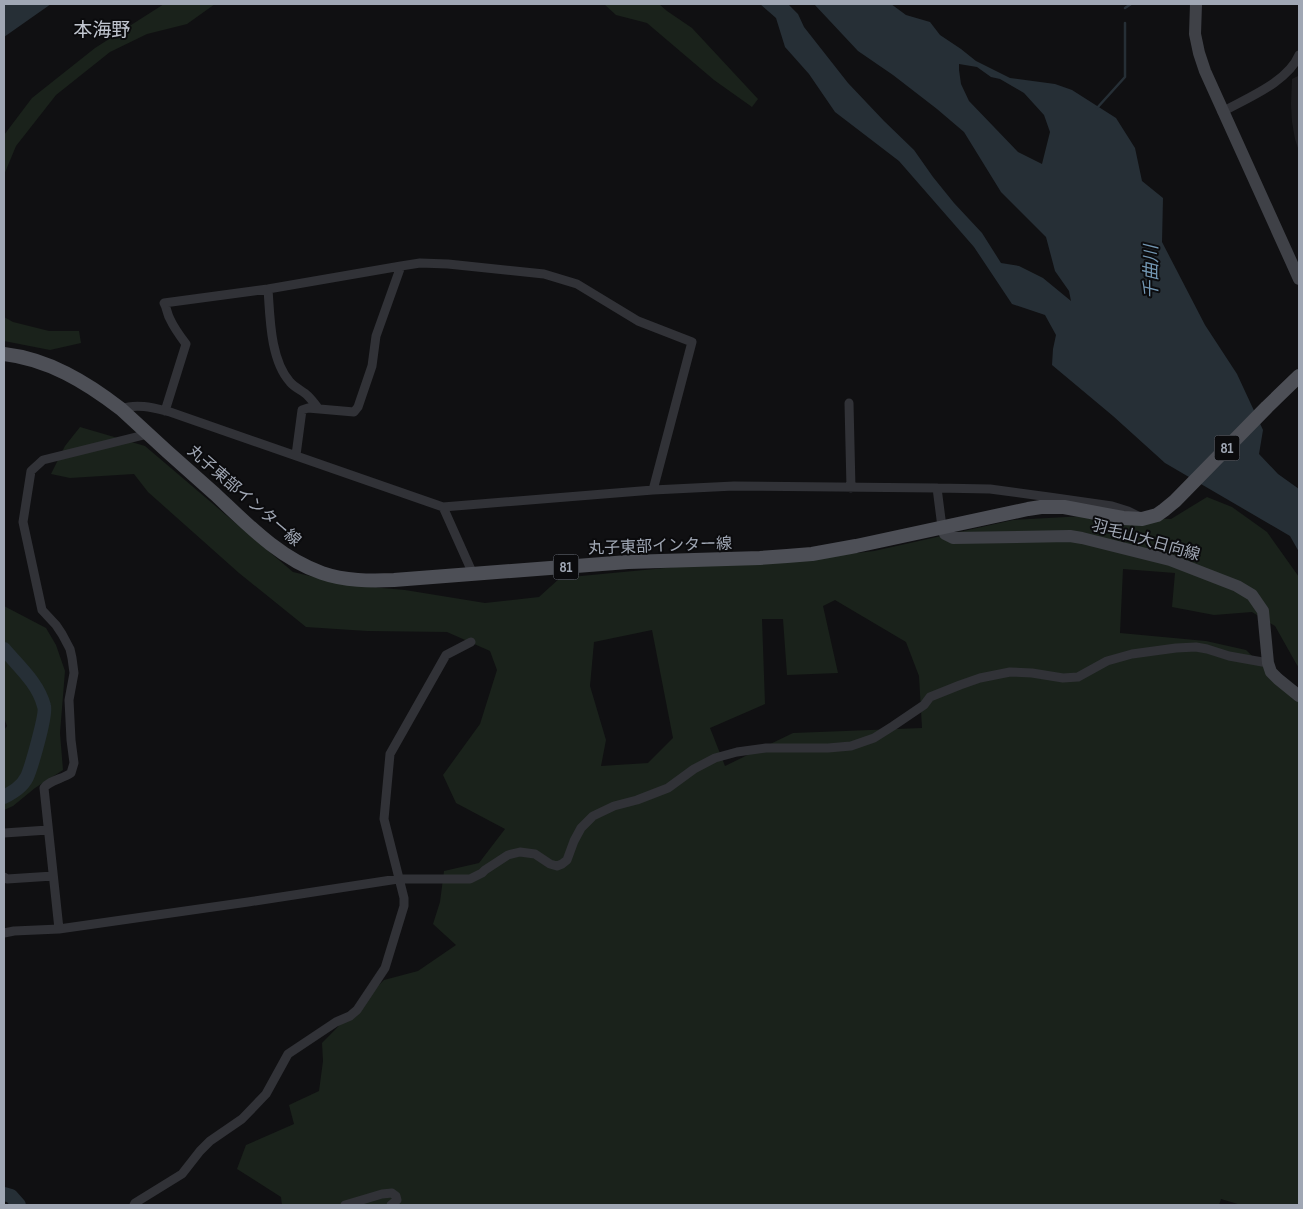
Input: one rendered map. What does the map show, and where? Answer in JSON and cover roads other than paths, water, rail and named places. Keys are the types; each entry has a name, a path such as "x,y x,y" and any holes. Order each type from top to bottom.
{"main road":[{"path":"1196,4 1195,34 1205,71 1299,279"},
{"name":"丸子東部インター線","path":"4,354 56,368 92,388 121,409 282,553 313,570 338,577 368,580 394,580 628,562 754,559 793,556 838,550 1041,507 1064,507 1123,518 1142,519 1157,515 1188,490 1299,376"},
{"name":"羽毛山大日向線","path":"942,527 945,534 953,538 1070,536 1082,538 1170,560 1236,586 1252,596 1263,611 1268,663"},
{"path":"1268,663 1271,672 1299,696"}],"street":[{"path":"1222,112 1282,78 1296,64 1299,55"},
{"path":"165,411 186,344 174,328 164,303 268,289 420,263 544,274 577,284 638,321 692,342 653,490"},
{"path":"296,456 302,410 318,408 354,412 358,407 372,366 376,336 401,266"},
{"path":"268,289 275,350 285,375 318,408"},
{"path":"849,403 850,488"},
{"path":"121,409 140,405 165,411 443,507 653,490 734,486 937,488 990,489 1103,505 1128,511 1142,519"},
{"path":"59,929 44,788 46,784 66,777 71,773 74,763 69,700 74,674 70,649 56,624 42,610 38,593 24,522 31,471 42,460 148,434"},
{"path":"937,488 942,527"},
{"path":"443,507 473,574"},
{"path":"136,1205 182,1174 210,1141 242,1119 266,1094 288,1054 357,1010 385,968 404,906 404,898 384,819 390,754 446,655 470,642"},
{"path":"4,933 22,930 59,929 398,879 470,879 508,855 520,852 535,854 550,864 557,866 567,860 574,840 581,828 593,816 614,806 637,800 668,788 694,769 714,758 737,752 766,748 851,746 874,738 924,705 930,697 980,678 1010,672 1032,672 1063,678 1078,677 1107,661 1132,654 1176,648 1196,647 1228,656 1268,663"},
{"path":"4,833 48,830"},
{"path":"4,877 6,879 53,876"},
{"path":"345,1205 382,1194 392,1193 396,1196 396,1200 391,1205"}],"water":[{"path":"4,4 51,4 4,37"},
{"name":"千曲川","path":"760,4 788,4 798,14 804,27 848,83 914,150 954,203 982,233 1001,263 1019,266 1043,278 1071,301 1069,291 1055,271 1046,237 1001,192 964,132 893,75 858,51 814,4 891,4 906,15 930,22 940,35 976,61 1010,78 1055,84 1072,90 1116,118 1135,148 1142,181 1163,198 1162,242 1205,325 1237,374 1263,430 1259,454 1278,474 1299,489 1299,552 1290,536 1165,463 1052,365 1056,335 1045,315 1012,304 974,247 899,161 835,112 809,74 785,47 776,18","holes":["959,64 977,67 991,77 1000,79 1024,93 1044,115 1050,132 1042,164 1018,152 969,101 961,84"]}],"waterway":[{"path":"1125,8 1131,4"},
{"path":"1097,108 1125,77 1125,23"},
{"path":"4,649 33,683 44,706 38,741 27,777 20,786 4,797"},
{"path":"4,1194 11,1196 19,1205"}],"district":[{"name":"本海野","path":"102,29"}]}
